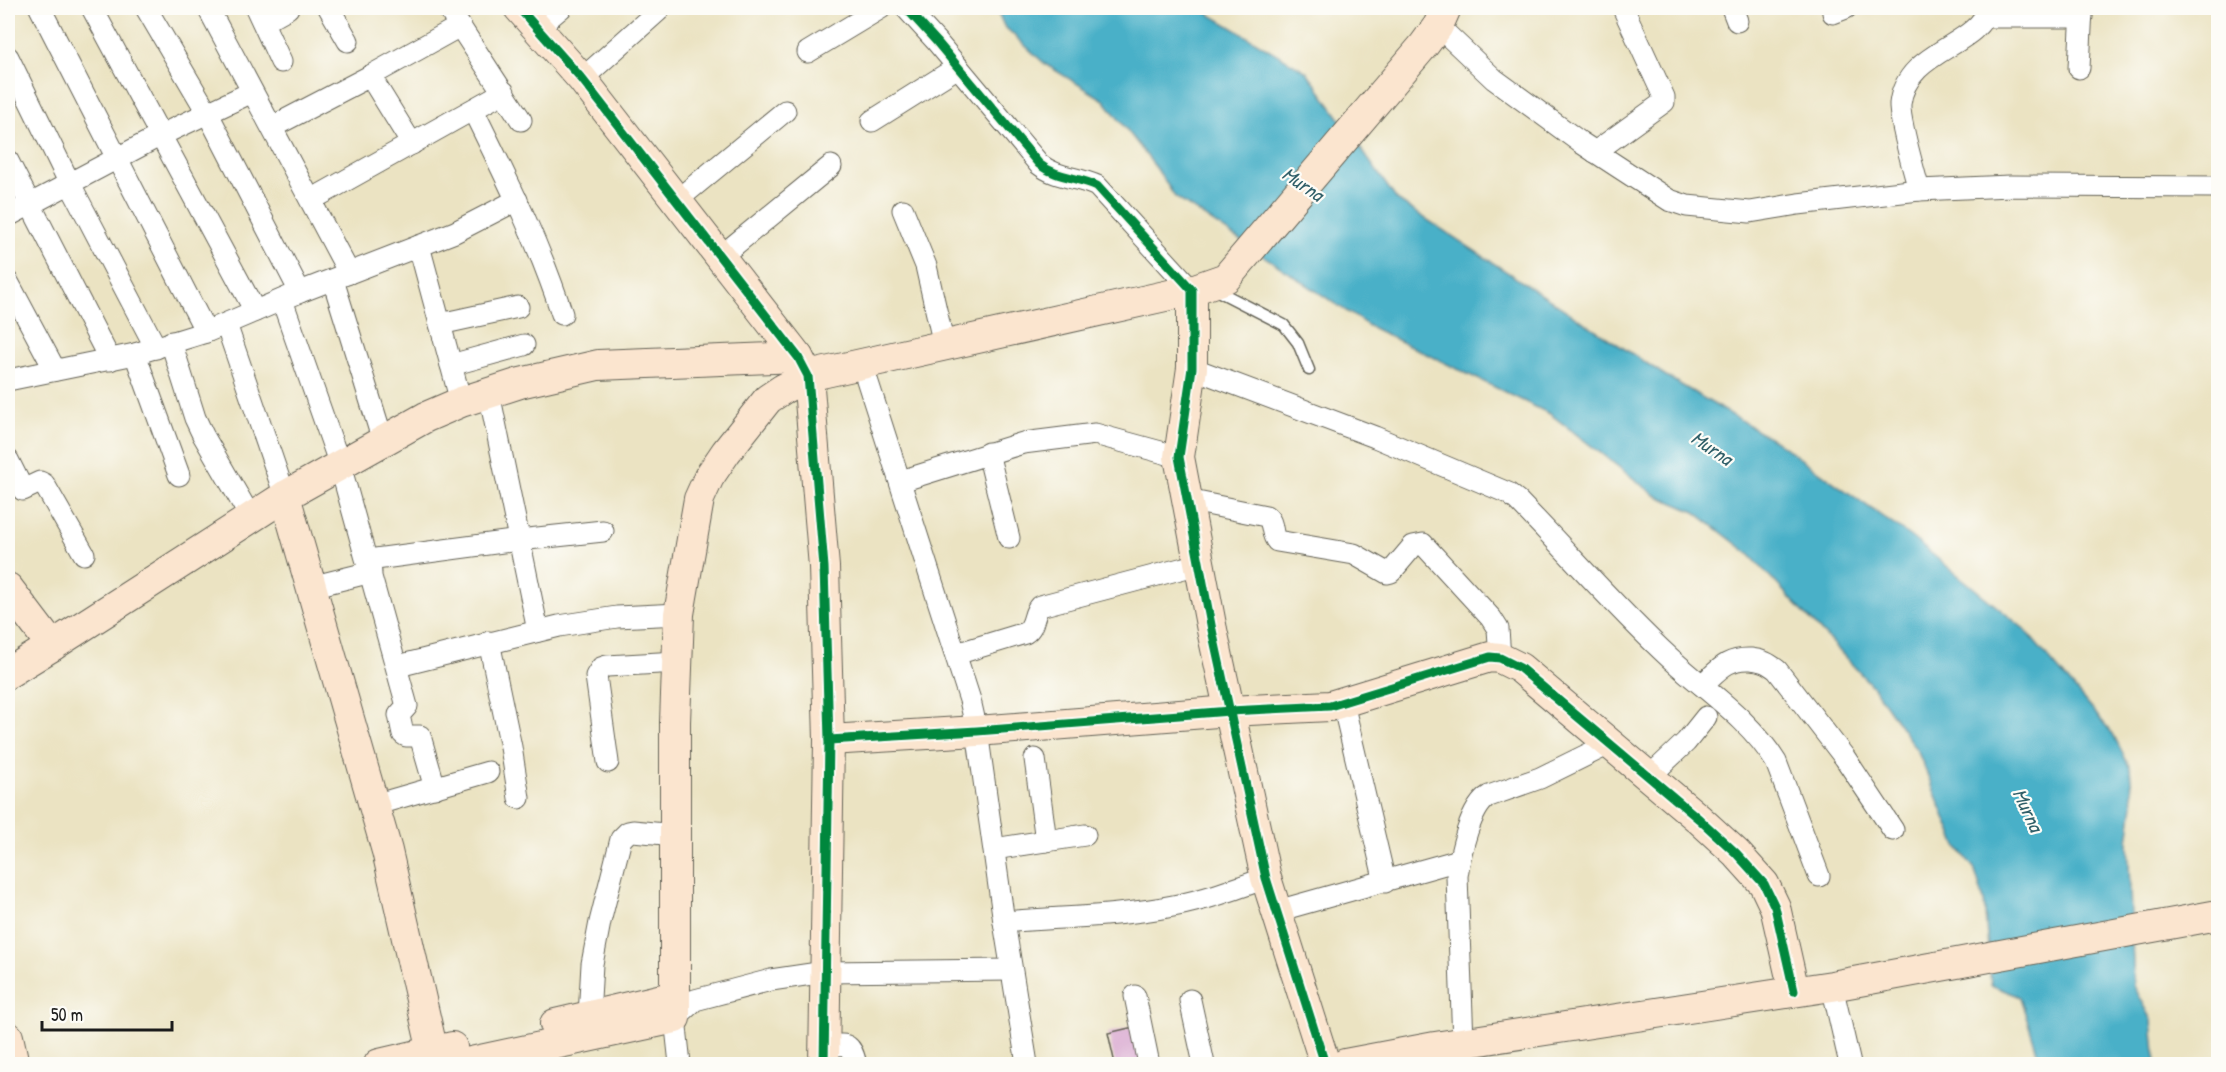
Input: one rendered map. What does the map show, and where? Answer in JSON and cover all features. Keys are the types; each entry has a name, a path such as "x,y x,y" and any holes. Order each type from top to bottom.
{"street":[{"path":"40,8 206,332"},
{"path":"92,8 255,311"},
{"path":"146,8 207,112 291,296 398,666 407,704 399,715 402,734 420,735 435,788"},
{"path":"207,8 311,200 341,276 383,441"},
{"path":"281,63 259,15 288,8"},
{"path":"328,8 348,41"},
{"path":"448,8 521,120"},
{"path":"561,8 528,18 582,79 803,367 824,567 829,740 824,1055 845,1045 853,1050 856,1065"},
{"path":"808,51 881,8"},
{"path":"906,8 1039,164 1055,174 1097,186 1208,284"},
{"path":"1595,152 1664,102 1664,97 1623,8"},
{"path":"582,79 658,11"},
{"path":"1919,190 1900,106 1904,89 1911,76 1925,61 1959,40 1987,12 2082,12 2079,68"},
{"path":"2218,187 2010,186 1919,190 1750,212 1687,206 1669,200 1595,152 1494,79 1442,17 1389,87 1208,284 1192,368 1179,457 1199,564 1266,878 1324,1063 1444,1052 1832,986 2218,915"},
{"path":"272,127 460,26"},
{"path":"8,57 70,184 164,345 203,435 251,518"},
{"path":"873,121 958,67"},
{"path":"370,76 412,144"},
{"path":"8,216 161,135 252,92"},
{"path":"311,200 504,92"},
{"path":"473,110 517,200 562,314"},
{"path":"676,201 785,111"},
{"path":"8,161 110,360"},
{"path":"720,257 831,166"},
{"path":"8,380 135,354 206,332 455,232 517,200"},
{"path":"903,210 926,266 944,345"},
{"path":"419,246 451,365 475,397 519,540 538,631"},
{"path":"8,282 55,370"},
{"path":"8,673 285,496 426,417 475,397 519,383 598,365 803,367 862,364 1208,284"},
{"path":"440,324 518,308"},
{"path":"226,324 285,496 374,805 387,851 433,1052"},
{"path":"451,365 524,345"},
{"path":"135,354 179,475"},
{"path":"862,364 956,654 977,731 1027,1065"},
{"path":"680,1065 682,1005 675,835 677,662 679,614 699,499 709,477 726,452 768,399 783,389 803,367"},
{"path":"1192,368 1375,437 1508,494 1517,500 1670,658 1753,730 1776,762 1819,876"},
{"path":"901,481 1023,442 1095,434 1179,457"},
{"path":"988,453 1009,538"},
{"path":"8,460 23,490 40,482 44,484 84,554"},
{"path":"1187,500 1266,516 1272,522 1274,539 1277,542 1344,551 1354,554 1387,573 1391,572 1413,546 1422,544 1491,618 1498,629 1500,658"},
{"path":"311,587 369,566 519,540 603,531"},
{"path":"956,654 1025,633 1033,626 1037,609 1040,606 1199,564"},
{"path":"8,588 52,646"},
{"path":"398,666 538,631 617,617 679,614"},
{"path":"489,642 519,798"},
{"path":"829,740 1330,706 1490,657 1500,658 1520,668 1707,825 1764,884 1776,907 1794,991"},
{"path":"1702,685 1732,660 1762,660 1777,670 1845,758 1893,830"},
{"path":"608,762 597,672 607,666 677,662"},
{"path":"1343,703 1384,882"},
{"path":"1649,777 1686,742 1706,717"},
{"path":"1444,1052 1459,860 1476,809 1482,800 1540,778 1609,744"},
{"path":"1035,759 1046,841"},
{"path":"374,805 488,772"},
{"path":"589,1016 592,964 621,839 633,831 675,835"},
{"path":"994,849 1085,835"},
{"path":"1277,911 1459,860"},
{"path":"1004,922 1164,908 1207,898 1266,878"},
{"path":"462,1065 771,980 825,972 1011,970"},
{"path":"1832,986 1850,1065"},
{"path":"1135,996 1149,1065"},
{"path":"1190,1000 1204,1065"},
{"path":"379,1065 589,1016 682,1005"},
{"path":"8,1037 14,1065"}],"lane":[{"path":"1208,284 1284,325 1298,343 1309,370"}],"water":[{"name":"Murna","path":"996,8 1199,8 1307,72 1397,200 1666,376 1774,440 1911,537 2023,628 2113,734 2130,768 2133,804 2128,842 2134,986 2152,1020 2156,1064 2041,1064 2020,997 1991,985 1984,900 1974,868 1957,846 1918,752 1874,688 1748,553 1695,512 1655,495 1550,414 1369,326 1175,197 1157,169 1104,100 1045,64 1004,26"}],"building":[{"path":"1138,1026 1146,1064 1115,1064 1108,1033"}],"cycle path":[{"path":"519,8 582,79 798,357 808,376 824,567 829,740 824,1064"},
{"path":"906,8 1039,164 1060,175 1097,186 1192,290 1192,368 1179,457 1212,630 1266,878 1325,1064"},
{"path":"829,740 1330,706 1490,657 1500,658 1520,668 1699,819 1736,853 1764,884 1775,907 1794,991"}]}
